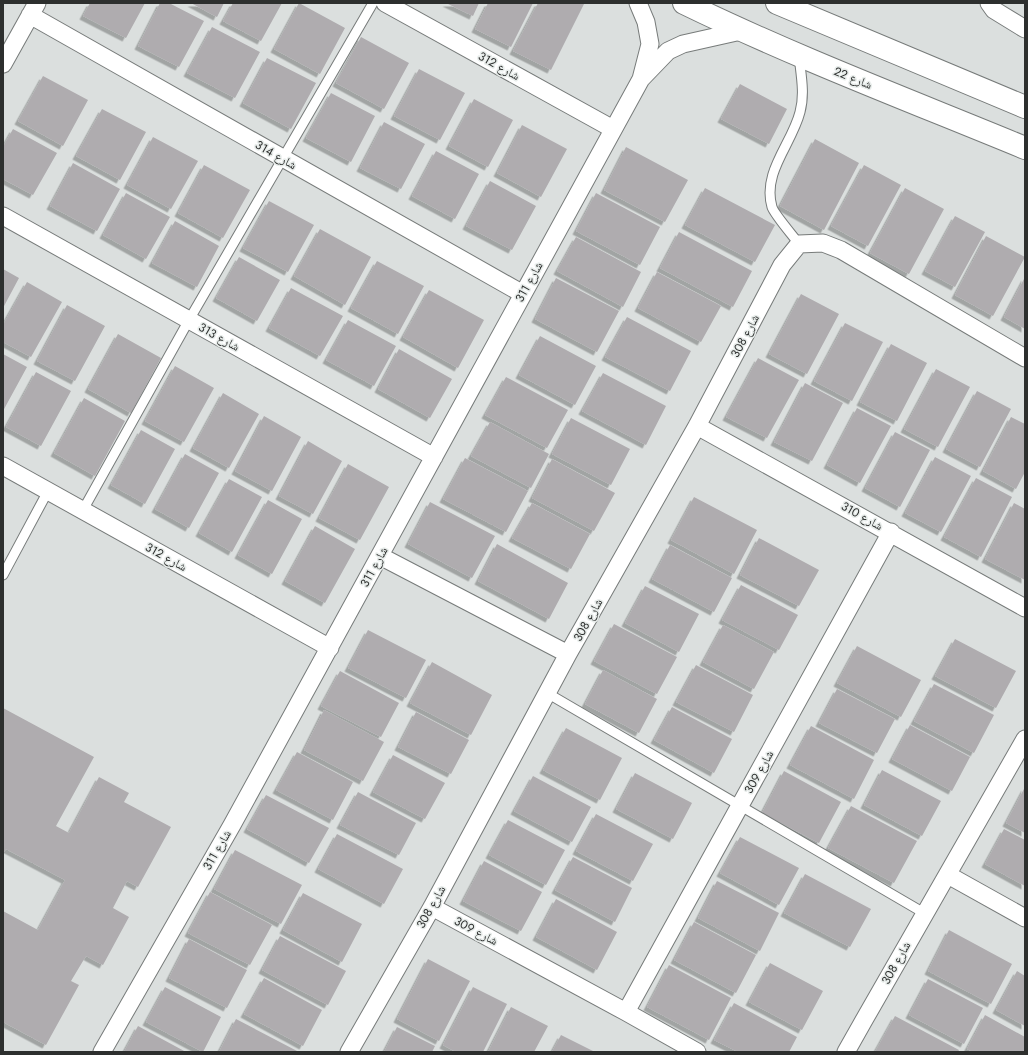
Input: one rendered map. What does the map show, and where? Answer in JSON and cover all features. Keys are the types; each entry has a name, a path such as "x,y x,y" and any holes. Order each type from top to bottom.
{"street":[{"name":"شارع 312","path":"385,3 613,129"},
{"name":"شارع 311","path":"638,3 646,22 650,44 641,79"},
{"name":"شارع 22","path":"684,3 741,31 799,56 1025,148"},
{"path":"777,3 802,10 1025,106"},
{"path":"989,3 994,10 1025,29"},
{"name":"شارع 314","path":"34,9 283,158 523,294"},
{"path":"3,64 34,9"},
{"name":"شارع 311","path":"102,1052 232,825 641,79 668,51 683,44 741,31"},
{"name":"شارع 313","path":"3,216 434,457"},
{"path":"799,244 823,243 841,250 1025,358"},
{"name":"شارع 308","path":"349,1052 432,907 568,654 697,426 782,265 799,244"},
{"name":"شارع 310","path":"697,426 891,532 1025,608"},
{"name":"شارع 312","path":"3,466 330,648"},
{"name":"شارع 309","path":"626,1012 891,532"},
{"name":"شارع 308","path":"380,556 568,654"},
{"name":"شارع 308","path":"846,1052 924,913 948,875 1025,739"},
{"path":"948,875 1025,918"},
{"name":"شارع 309","path":"432,907 697,1052"}],"lane":[{"path":"83,510 189,320 373,3"},
{"path":"799,56 803,91 800,111 792,133 774,169 770,189 772,208 799,244"},
{"path":"3,576 48,491"},
{"path":"547,693 924,913"}],"building":[{"path":"90,3 145,3 126,38 83,16"},
{"path":"160,3 169,3 204,21 179,67 138,46"},
{"path":"191,3 224,3 217,17"},
{"path":"233,3 282,3 261,41 223,21"},
{"path":"299,3 345,28 320,74 274,49"},
{"path":"446,3 479,3 473,16"},
{"path":"488,3 533,3 511,47 475,29"},
{"path":"538,3 584,4 551,70 513,51"},
{"path":"212,27 260,52 235,98 187,73"},
{"path":"361,37 409,63 384,109 336,83"},
{"path":"267,58 316,83 291,129 243,103"},
{"path":"419,69 465,93 440,140 394,116"},
{"path":"43,76 88,100 63,146 18,121"},
{"path":"740,84 787,109 769,144 721,119"},
{"path":"331,93 375,116 351,162 306,138"},
{"path":"474,99 513,120 488,167 449,146"},
{"path":"102,109 146,132 120,180 76,156"},
{"path":"384,122 425,144 401,189 360,168"},
{"path":"522,125 567,149 541,197 497,173"},
{"path":"13,129 57,153 33,195 3,179 3,147"},
{"path":"153,137 198,161 171,209 127,185"},
{"path":"815,139 859,163 824,230 780,206"},
{"path":"626,147 688,180 665,222 604,190"},
{"path":"436,151 479,174 455,219 412,196"},
{"path":"73,163 120,189 97,231 50,206"},
{"path":"204,165 250,190 223,238 178,213"},
{"path":"864,165 901,185 868,246 831,226"},
{"path":"490,181 536,206 512,250 466,226"},
{"path":"705,188 775,225 755,262 685,225"},
{"path":"905,188 944,209 909,274 870,253"},
{"path":"126,193 170,217 146,259 103,235"},
{"path":"596,193 660,227 640,265 576,231"},
{"path":"269,201 314,225 288,272 243,248"},
{"path":"955,216 985,232 955,287 925,271"},
{"path":"175,221 219,246 197,287 152,263"},
{"path":"320,229 371,257 345,305 294,276"},
{"path":"679,232 752,271 733,307 660,268"},
{"path":"986,236 1025,257 993,316 955,295"},
{"path":"576,237 641,272 623,307 557,271"},
{"path":"239,257 280,280 257,321 216,298"},
{"path":"377,261 424,286 398,334 351,308"},
{"path":"3,269 19,278 3,308"},
{"path":"657,272 721,306 701,342 638,308"},
{"path":"1025,277 1025,329 1004,317"},
{"path":"556,278 619,311 597,352 535,319"},
{"path":"27,282 62,302 31,357 3,342 3,325"},
{"path":"291,288 343,316 320,356 269,328"},
{"path":"429,290 484,320 458,368 403,337"},
{"path":"801,294 839,314 807,374 769,354"},
{"path":"67,305 105,326 75,381 37,361"},
{"path":"627,317 691,351 670,391 605,357"},
{"path":"348,320 396,346 374,386 326,360"},
{"path":"845,323 883,342 852,401 814,381"},
{"path":"118,334 161,358 131,413 88,389"},
{"path":"540,336 596,366 575,405 519,375"},
{"path":"891,344 927,363 897,421 860,402"},
{"path":"399,349 452,379 430,418 378,389"},
{"path":"3,354 27,367 3,411"},
{"path":"758,358 799,380 767,438 726,417"},
{"path":"175,366 214,388 184,442 145,421"},
{"path":"936,369 970,387 938,447 904,429"},
{"path":"36,372 71,391 41,446 6,427"},
{"path":"603,373 666,406 646,445 582,411"},
{"path":"506,377 568,410 547,448 485,415"},
{"path":"805,383 843,403 812,461 774,442"},
{"path":"977,391 1011,409 980,467 946,449"},
{"path":"223,393 259,414 229,468 193,448"},
{"path":"84,398 125,421 95,476 54,453"},
{"path":"857,408 891,426 860,483 827,465"},
{"path":"264,416 301,437 272,491 235,471"},
{"path":"1011,417 1025,424 1025,472 1016,489 983,471"},
{"path":"571,418 630,449 611,485 552,454"},
{"path":"490,422 549,454 531,488 471,456"},
{"path":"141,430 175,449 145,504 111,485"},
{"path":"895,432 930,450 900,507 865,488"},
{"path":"308,441 342,461 313,514 279,496"},
{"path":"185,454 219,473 189,528 155,509"},
{"path":"935,457 971,476 941,532 905,513"},
{"path":"465,458 528,491 506,532 443,499"},
{"path":"552,459 615,493 594,531 532,498"},
{"path":"348,464 389,487 360,540 319,518"},
{"path":"976,478 1012,497 981,557 944,537"},
{"path":"229,479 262,497 232,552 199,533"},
{"path":"694,497 757,530 734,574 671,540"},
{"path":"268,500 302,519 272,574 238,555"},
{"path":"430,502 495,536 472,578 408,544"},
{"path":"532,503 590,534 571,569 512,538"},
{"path":"1014,503 1025,509 1025,580 985,559"},
{"path":"315,526 355,549 325,603 285,581"},
{"path":"759,538 819,570 799,606 740,575"},
{"path":"497,544 568,583 549,619 478,581"},
{"path":"670,545 732,578 714,612 652,579"},
{"path":"741,585 798,615 779,650 722,620"},
{"path":"645,586 699,614 679,652 625,623"},
{"path":"614,624 677,657 657,694 594,661"},
{"path":"723,625 774,652 754,689 703,662"},
{"path":"368,630 426,660 406,698 348,668"},
{"path":"955,639 1016,671 996,708 935,676"},
{"path":"857,646 921,680 901,717 837,683"},
{"path":"432,662 492,695 471,735 410,703"},
{"path":"696,665 753,695 734,732 676,702"},
{"path":"603,670 657,699 639,733 585,704"},
{"path":"340,671 399,703 381,737 321,706"},
{"path":"934,684 994,715 974,753 914,721"},
{"path":"837,689 895,719 877,753 819,723"},
{"path":"672,707 732,739 714,773 654,740"},
{"path":"3,708 94,757 56,826 69,833 99,777 129,793 124,802 171,827 138,887 127,881 113,908 129,917 103,965 86,956 71,981 79,985 46,1045 3,1022 3,911 38,930 65,880 6,849 3,853"},
{"path":"324,710 384,742 363,781 304,750"},
{"path":"416,712 469,740 451,774 398,747"},
{"path":"910,725 970,757 952,791 892,759"},
{"path":"811,726 874,760 854,799 790,765"},
{"path":"566,728 622,758 600,800 543,770"},
{"path":"297,752 353,782 333,820 276,790"},
{"path":"393,755 445,783 425,819 373,792"},
{"path":"882,770 941,801 922,836 864,805"},
{"path":"784,771 841,802 819,843 762,813"},
{"path":"635,773 692,803 673,839 616,809"},
{"path":"533,776 591,807 572,842 514,811"},
{"path":"1025,787 1025,833 1006,823"},
{"path":"358,792 416,823 399,855 340,825"},
{"path":"266,795 329,828 309,863 247,829"},
{"path":"851,806 917,841 894,883 828,848"},
{"path":"596,814 653,844 633,881 576,851"},
{"path":"508,820 565,850 546,885 489,855"},
{"path":"1004,829 1025,840 1025,886 985,864"},
{"path":"337,834 403,869 384,904 318,869"},
{"path":"740,837 799,868 779,905 720,873"},
{"path":"235,850 302,885 281,924 214,889"},
{"path":"573,857 632,888 615,922 555,890"},
{"path":"484,861 542,892 521,931 463,901"},
{"path":"805,874 871,909 850,947 784,913"},
{"path":"717,881 779,913 760,951 698,918"},
{"path":"210,892 272,925 250,965 188,933"},
{"path":"303,893 362,924 342,962 283,930"},
{"path":"556,899 617,932 597,970 536,937"},
{"path":"694,922 756,955 736,993 674,960"},
{"path":"949,930 1012,964 991,1004 928,971"},
{"path":"280,936 346,971 328,1005 262,970"},
{"path":"189,939 247,970 227,1008 169,978"},
{"path":"428,959 470,981 439,1041 397,1019"},
{"path":"770,963 823,991 802,1030 749,1002"},
{"path":"669,965 731,998 709,1040 647,1007"},
{"path":"1017,971 1025,976 1025,1026 996,1010"},
{"path":"264,978 322,1010 303,1046 244,1014"},
{"path":"928,979 983,1008 964,1044 909,1015"},
{"path":"165,987 221,1017 203,1052 146,1022"},
{"path":"473,987 507,1004 483,1052 456,1052 443,1045"},
{"path":"734,1003 797,1037 789,1052 738,1052 714,1040"},
{"path":"511,1007 548,1026 534,1052 488,1052"},
{"path":"985,1015 1025,1037 1025,1052 973,1052 967,1049"},
{"path":"895,1016 959,1050 958,1052 875,1052"},
{"path":"236,1019 299,1052 219,1052"},
{"path":"138,1026 186,1052 124,1052"},
{"path":"397,1027 435,1046 432,1052 384,1052"},
{"path":"561,1035 595,1052 552,1052"}]}
